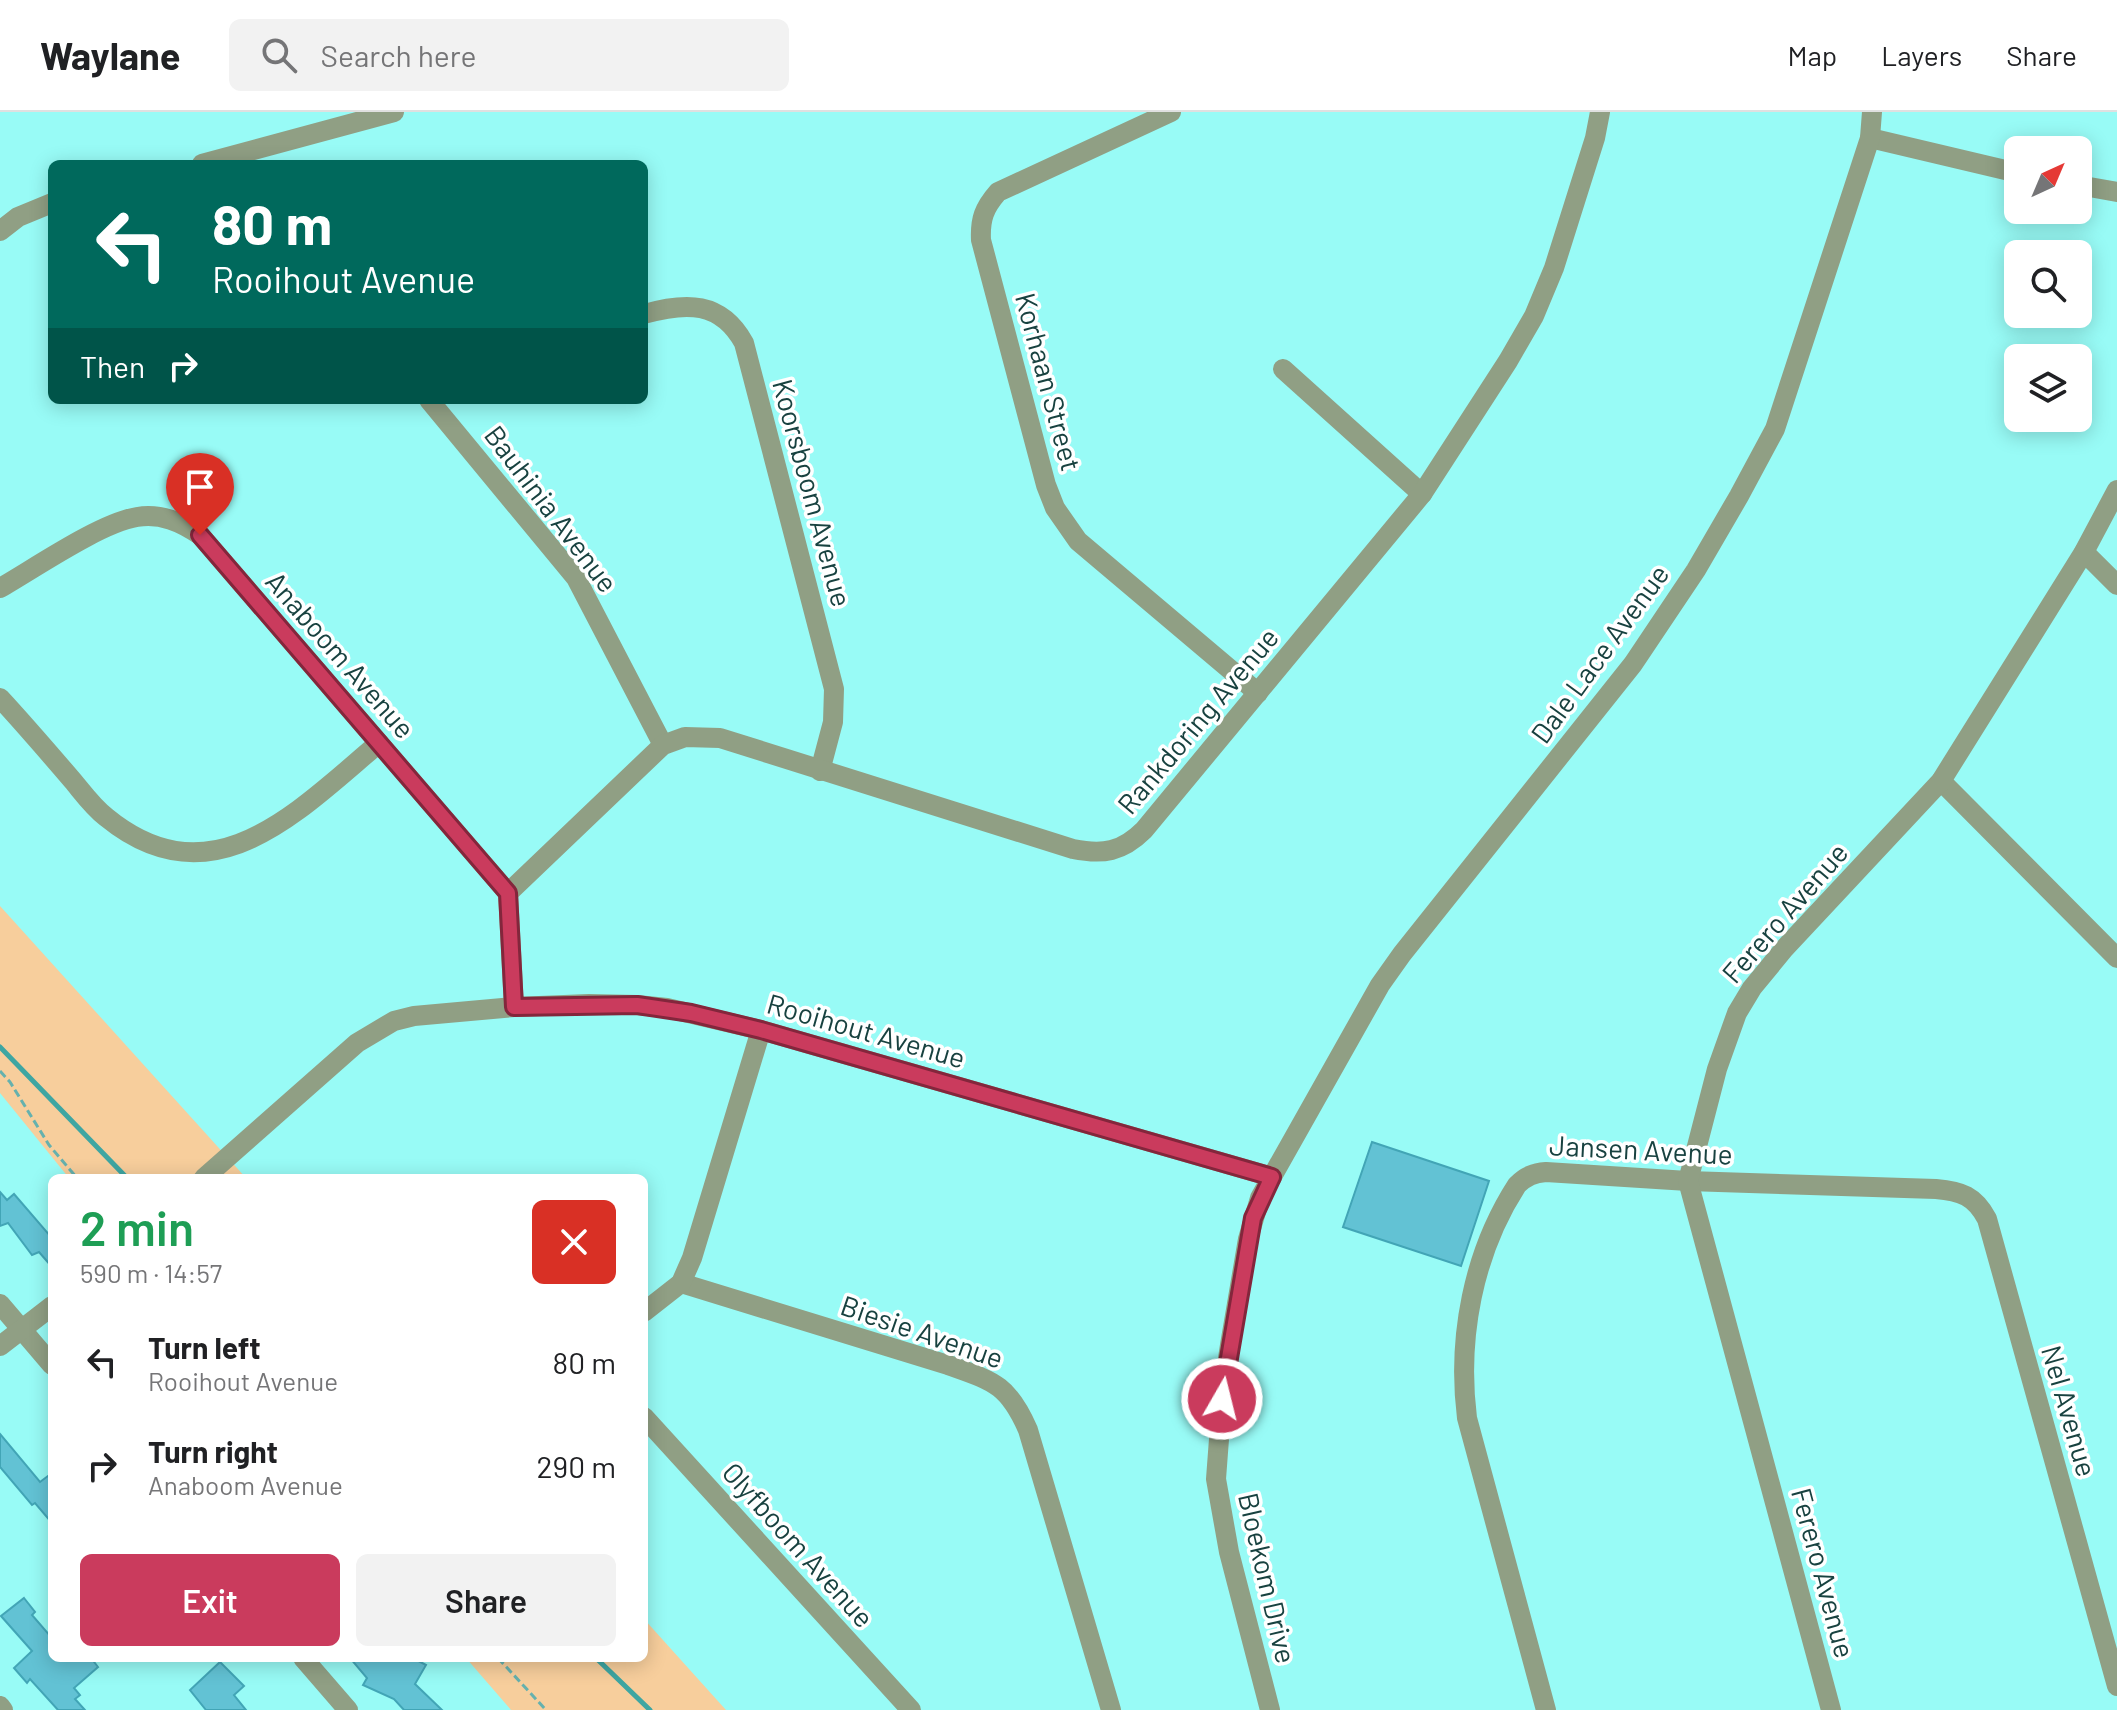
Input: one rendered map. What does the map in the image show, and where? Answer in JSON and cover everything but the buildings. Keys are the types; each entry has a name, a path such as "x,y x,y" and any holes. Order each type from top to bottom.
{"street":[{"path":"234,160 266,156 394,112"},
{"name":"Korhaan Street","path":"1171,112 998,192 980,220 981,240 1046,485 1059,516 1078,541 1104,565 1258,693"},
{"name":"Rankdoring Avenue","path":"663,745 685,737 720,738 1073,849 1088,852 1125,847 1144,830 1422,494 1534,316 1574,208 1600,112"},
{"name":"Dale Lace Avenue","path":"1272,1177 1358,1022 1388,975 1633,664 1696,570 1739,496 1775,429 1870,138 1872,112"},
{"path":"1870,138 2004,170"},
{"path":"2092,188 2117,192"},
{"path":"0,231 18,217 48,204"},
{"name":"Koorsboom Avenue","path":"648,313 665,308 699,307 721,314 735,327 744,343 834,689 833,722 820,771"},
{"path":"1283,369 1422,494"},
{"name":"Bauhinia Avenue","path":"432,404 576,578 663,745"},
{"name":"Ferero Avenue","path":"1831,1710 1688,1181 1717,1069 1737,1013 1752,988 1784,949 1941,781 2084,552 2117,490"},
{"name":"Anaboom Avenue","path":"0,588 113,524 153,516 186,525 200,535 508,893"},
{"path":"2084,552 2117,585"},
{"path":"0,698 103,815 132,836 154,846 182,851 211,851 237,845 288,820 379,743"},
{"path":"514,1007 508,893 663,745"},
{"path":"1941,781 2117,958"},
{"name":"Rooihout Avenue","path":"209,1174 357,1043 394,1021 414,1016 514,1007 637,1005 691,1013 761,1030 1272,1177"},
{"path":"648,1309 681,1283 699,1240 761,1030"},
{"name":"Jansen Avenue","path":"1546,1710 1467,1418 1462,1381 1477,1277 1507,1200 1524,1178 1546,1172 1688,1181 1936,1189 1966,1194 1975,1200"},
{"name":"Bloekom Drive","path":"1270,1710 1229,1552 1216,1479 1222,1399 1243,1267 1253,1218 1272,1177"},
{"name":"Nel Avenue","path":"1975,1200 1987,1219 2117,1686"},
{"name":"Biesie Avenue","path":"681,1283 948,1365 984,1378 1008,1394 1018,1407 1028,1430 1111,1710"},
{"path":"0,1304 48,1360"},
{"path":"0,1346 48,1309"},
{"name":"Olyfboom Avenue","path":"648,1421 911,1710"},
{"path":"306,1662 348,1710"}],"path":[{"path":"0,1071 49,1145 74,1174"},
{"path":"502,1662 546,1710"}],"shaded area":[{"path":"0,906 242,1174 66,1174 0,1093"},
{"path":"648,1623 726,1710 511,1710 469,1662 648,1662"}],"waterway":[{"path":"0,1047 123,1174"},
{"path":"600,1662 650,1710"}],"route":[{"path":"200,535 508,893 514,1007 637,1005 691,1013 761,1030 1272,1177 1253,1218 1222,1399"}]}
